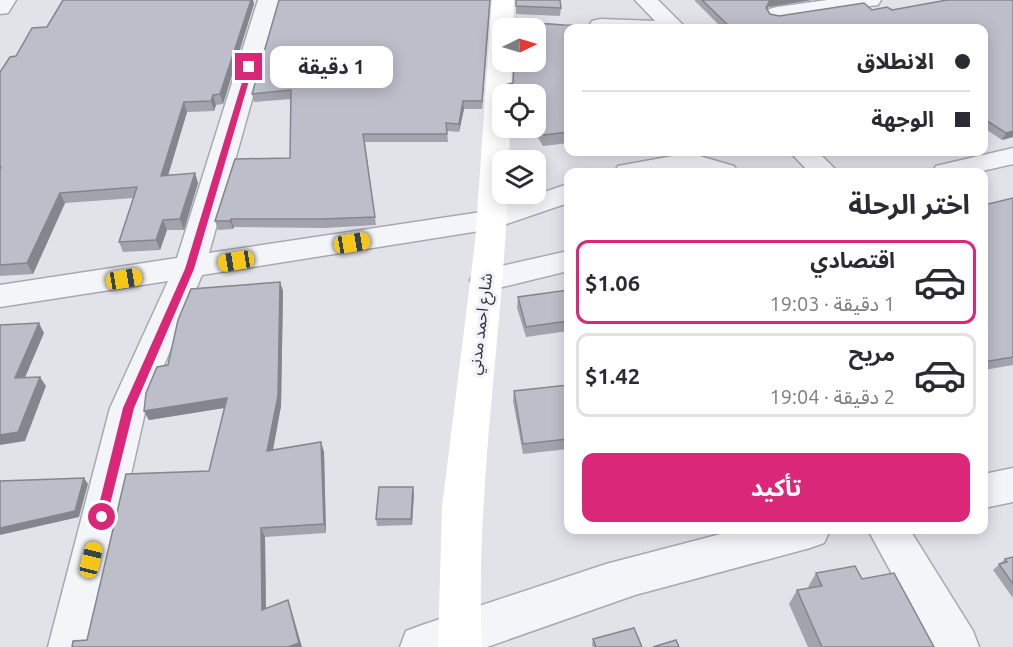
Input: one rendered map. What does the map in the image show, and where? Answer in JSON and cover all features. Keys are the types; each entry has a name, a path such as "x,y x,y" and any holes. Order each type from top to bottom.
{"street":[{"path":"0,8 4,0"},
{"path":"69,647 128,408 189,269 269,0"},
{"path":"646,0 671,24"},
{"path":"758,0 793,24"},
{"path":"777,14 870,0"},
{"name":"شارع احمد مدني","path":"447,644 459,541 466,437 492,220 509,16"},
{"path":"807,156 820,168"},
{"path":"962,168 1003,158"},
{"path":"650,168 688,161 711,168"},
{"path":"0,296 189,269 492,220 564,195"},
{"path":"486,280 564,262"},
{"path":"988,490 1013,485"},
{"path":"447,644 574,594 669,564 793,534"},
{"path":"890,534 957,647"}],"building":[{"path":"63,0 251,0 220,94 213,95 211,101 184,102 161,176 195,173 180,219 163,220 156,240 119,242 137,187 60,193 27,263 0,265 0,72 10,57 16,56 32,28 47,27"},
{"path":"279,0 490,0 482,101 463,101 459,124 446,123 447,134 363,134 375,217 215,221 235,159 290,158 291,90 252,94"},
{"path":"516,0 560,0 561,8 516,6"},
{"path":"702,0 770,0 766,8 770,14 779,16 864,3 872,10 887,7 892,10 947,0 1013,0 1013,131 1006,133 988,122 988,24 727,24"},
{"path":"546,24 564,25 564,132 546,135 546,84 508,84 513,83 514,72 546,72"},
{"path":"1013,198 1013,357 988,361 988,204"},
{"path":"280,282 278,396 267,451 321,442 324,524 261,528 262,610 288,600 299,643 288,647 72,647 73,641 87,640 126,474 209,471 227,398 144,411 146,393 157,367 168,365 178,320 191,289"},
{"path":"564,291 564,322 526,327 518,297"},
{"path":"39,323 15,378 40,377 18,432 0,435 0,325"},
{"path":"564,385 564,439 523,444 514,391"},
{"path":"84,478 75,511 0,528 0,481"},
{"path":"379,487 413,487 411,519 376,519"},
{"path":"1013,557 1013,584 999,564"},
{"path":"855,566 862,579 894,573 934,647 822,647 797,590 822,586 816,573"},
{"path":"634,628 642,647 596,647 593,639"},
{"path":"676,640 679,647 653,647"}],"route":[{"path":"102,517 128,408 189,269 249,67"}]}
